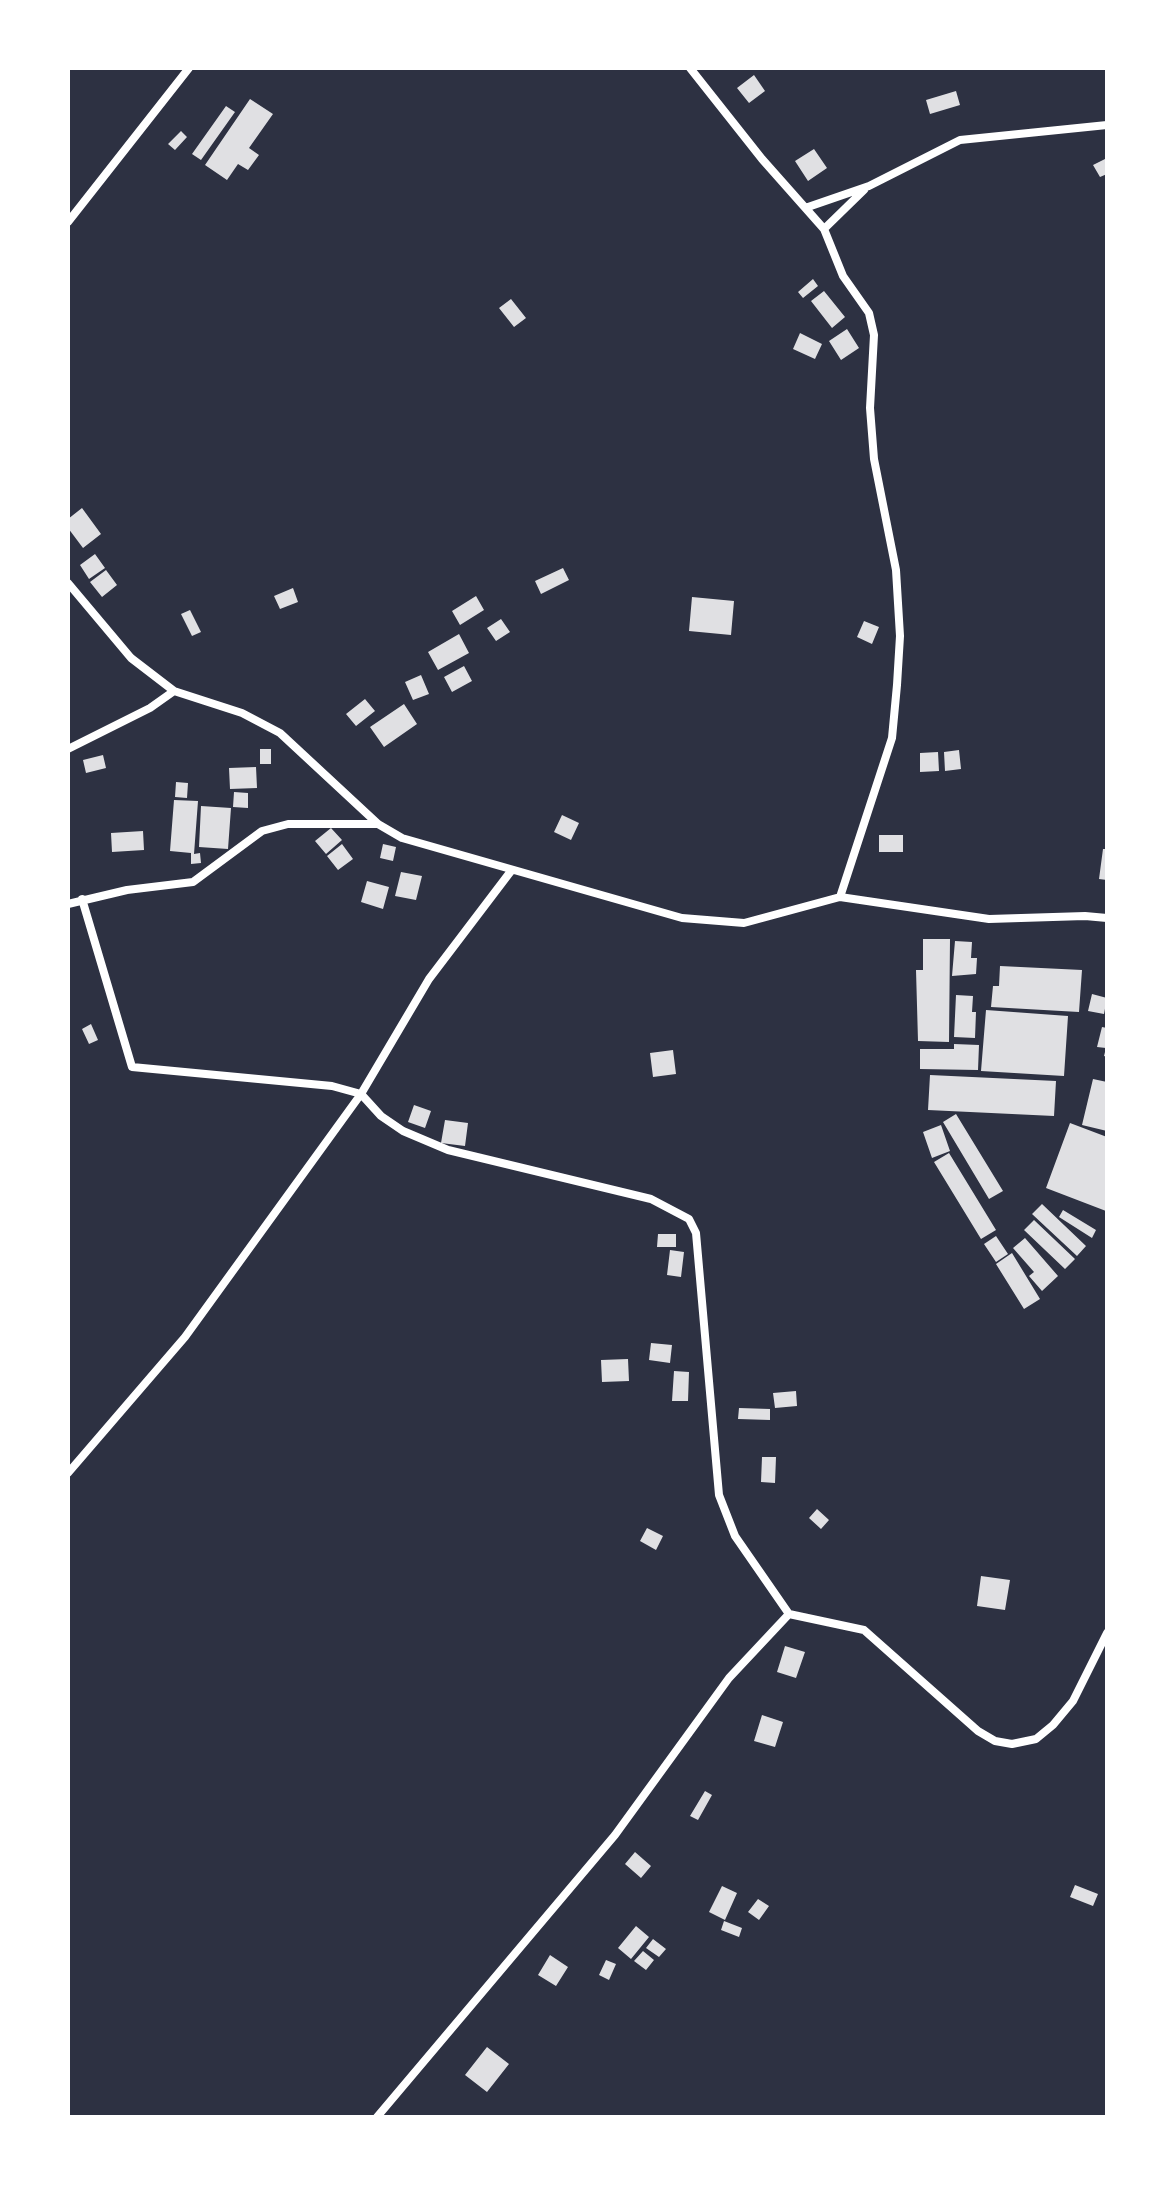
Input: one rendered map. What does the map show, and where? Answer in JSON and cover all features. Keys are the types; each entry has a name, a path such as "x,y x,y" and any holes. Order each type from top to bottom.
{"street":[{"path":"68,222 189,68"},
{"path":"690,68 762,159 808,207 824,229 843,276 869,313 874,335 870,408 874,459 896,570 900,636 892,738 840,897"},
{"path":"808,207 869,186 960,140 1107,125"},
{"path":"824,229 869,186"},
{"path":"68,583 131,658 174,691 242,713 280,733 378,824 402,838 682,918 744,923 840,897 989,919 1107,918"},
{"path":"68,749 150,708 174,691"},
{"path":"68,904 82,899 193,882 262,831 288,824 378,824"},
{"path":"68,1473 185,1337 361,1094 429,979 511,871"},
{"path":"82,899 132,1067 282,1079 361,1094 381,1116 403,1131 448,1150 651,1199 689,1219 696,1233 719,1495 735,1536 789,1614 864,1630 978,1731 995,1741 1012,1744 1036,1739 1053,1725 1073,1701 1107,1633"},
{"path":"377,2117 615,1835 729,1678 789,1614"}],"building":[{"path":"754,75 765,91 749,103 737,88"},
{"path":"956,91 960,105 930,114 926,100"},
{"path":"250,99 273,114 249,148 259,155 248,170 238,164 227,180 205,165"},
{"path":"226,106 235,112 201,160 192,154"},
{"path":"181,131 187,137 175,150 168,144"},
{"path":"814,149 827,168 808,181 795,161"},
{"path":"1107,158 1107,174 1100,177 1093,165"},
{"path":"813,279 818,286 803,298 798,292"},
{"path":"824,291 845,317 832,328 811,301"},
{"path":"511,299 526,318 514,327 499,308"},
{"path":"847,329 859,348 841,360 829,341"},
{"path":"800,333 822,344 815,359 793,349"},
{"path":"82,508 101,534 83,548 68,528 68,519"},
{"path":"95,554 105,568 89,579 80,565"},
{"path":"563,568 569,580 541,594 535,581"},
{"path":"106,570 117,585 102,597 90,582"},
{"path":"293,588 298,602 280,609 274,596"},
{"path":"476,596 484,610 460,625 452,611"},
{"path":"692,597 734,601 731,635 689,631"},
{"path":"190,610 201,632 192,636 181,614"},
{"path":"501,619 510,632 496,641 487,628"},
{"path":"864,621 879,627 872,644 857,637"},
{"path":"459,634 469,653 438,670 428,652"},
{"path":"464,666 472,681 452,692 444,677"},
{"path":"421,675 429,694 413,700 405,682"},
{"path":"365,699 375,711 356,726 346,714"},
{"path":"404,704 417,724 384,747 370,727"},
{"path":"260,749 271,749 271,764 260,764"},
{"path":"959,750 961,769 945,771 944,752"},
{"path":"938,752 939,771 920,772 920,753"},
{"path":"103,755 106,768 86,773 83,760"},
{"path":"256,767 257,788 230,789 229,768"},
{"path":"176,782 188,783 187,798 175,797"},
{"path":"234,792 248,793 248,808 233,807"},
{"path":"174,800 198,801 194,854 200,853 201,863 191,864 191,853 170,851"},
{"path":"201,806 231,808 228,849 199,847"},
{"path":"562,815 579,823 571,840 554,832"},
{"path":"331,828 342,840 326,854 315,841"},
{"path":"143,831 144,850 112,852 111,833"},
{"path":"879,835 903,835 903,852 879,852"},
{"path":"342,844 353,859 338,870 327,856"},
{"path":"383,844 396,847 393,861 380,858"},
{"path":"1103,849 1107,849 1107,880 1099,879"},
{"path":"401,872 422,876 416,900 395,896"},
{"path":"367,881 389,887 383,909 361,902"},
{"path":"923,939 950,939 949,1042 918,1041 916,970 923,970"},
{"path":"955,941 972,942 971,958 977,958 976,974 952,976"},
{"path":"1000,966 1082,970 1079,1012 991,1007 993,986 999,986"},
{"path":"1092,994 1107,998 1104,1014 1088,1011"},
{"path":"956,995 973,996 975,1038 954,1037"},
{"path":"986,1010 1068,1016 1064,1076 981,1071"},
{"path":"91,1024 98,1040 89,1044 82,1029"},
{"path":"1102,1027 1107,1028 1107,1057 1104,1056 1106,1048 1097,1047"},
{"path":"954,1044 979,1045 978,1070 920,1069 920,1049 954,1049"},
{"path":"673,1050 676,1074 653,1077 650,1053"},
{"path":"930,1075 1056,1081 1054,1116 928,1110"},
{"path":"1093,1079 1107,1082 1107,1131 1082,1125"},
{"path":"414,1105 431,1111 425,1128 408,1122"},
{"path":"956,1114 1003,1191 989,1199 943,1122"},
{"path":"445,1120 468,1123 465,1146 441,1143"},
{"path":"1070,1123 1107,1137 1106,1211 1046,1188"},
{"path":"941,1125 950,1151 932,1158 923,1132"},
{"path":"949,1153 996,1230 981,1239 934,1162"},
{"path":"1042,1204 1086,1246 1077,1256 1032,1214"},
{"path":"1063,1210 1096,1230 1092,1238 1059,1217"},
{"path":"1034,1220 1075,1259 1065,1269 1024,1230"},
{"path":"658,1234 676,1234 676,1247 657,1247"},
{"path":"996,1236 1008,1254 996,1262 984,1244"},
{"path":"1025,1238 1058,1276 1042,1291 1029,1276 1034,1272 1013,1248"},
{"path":"670,1250 684,1252 681,1277 667,1275"},
{"path":"1012,1253 1040,1299 1024,1309 996,1264"},
{"path":"651,1343 672,1345 670,1363 649,1360"},
{"path":"628,1359 629,1381 602,1382 601,1360"},
{"path":"674,1371 689,1372 688,1401 672,1401"},
{"path":"796,1391 797,1406 775,1408 773,1393"},
{"path":"739,1408 770,1409 770,1420 738,1419"},
{"path":"762,1457 776,1457 775,1483 761,1482"},
{"path":"817,1509 829,1520 821,1529 809,1518"},
{"path":"647,1528 663,1536 656,1550 640,1541"},
{"path":"981,1576 1010,1580 1005,1610 977,1606"},
{"path":"785,1646 805,1652 796,1678 777,1672"},
{"path":"762,1715 783,1722 775,1747 754,1741"},
{"path":"705,1791 712,1795 698,1820 690,1816"},
{"path":"635,1852 651,1866 641,1878 625,1864"},
{"path":"1075,1885 1098,1894 1093,1906 1070,1897"},
{"path":"722,1886 737,1893 725,1920 709,1912"},
{"path":"758,1899 769,1906 759,1920 748,1912"},
{"path":"724,1921 742,1928 739,1937 721,1930"},
{"path":"636,1926 649,1937 631,1959 618,1948"},
{"path":"653,1939 666,1949 659,1957 646,1948"},
{"path":"643,1951 654,1960 646,1970 634,1961"},
{"path":"550,1955 568,1967 556,1986 538,1975"},
{"path":"606,1960 616,1964 609,1980 599,1975"},
{"path":"487,2047 509,2064 487,2092 465,2075"}]}
